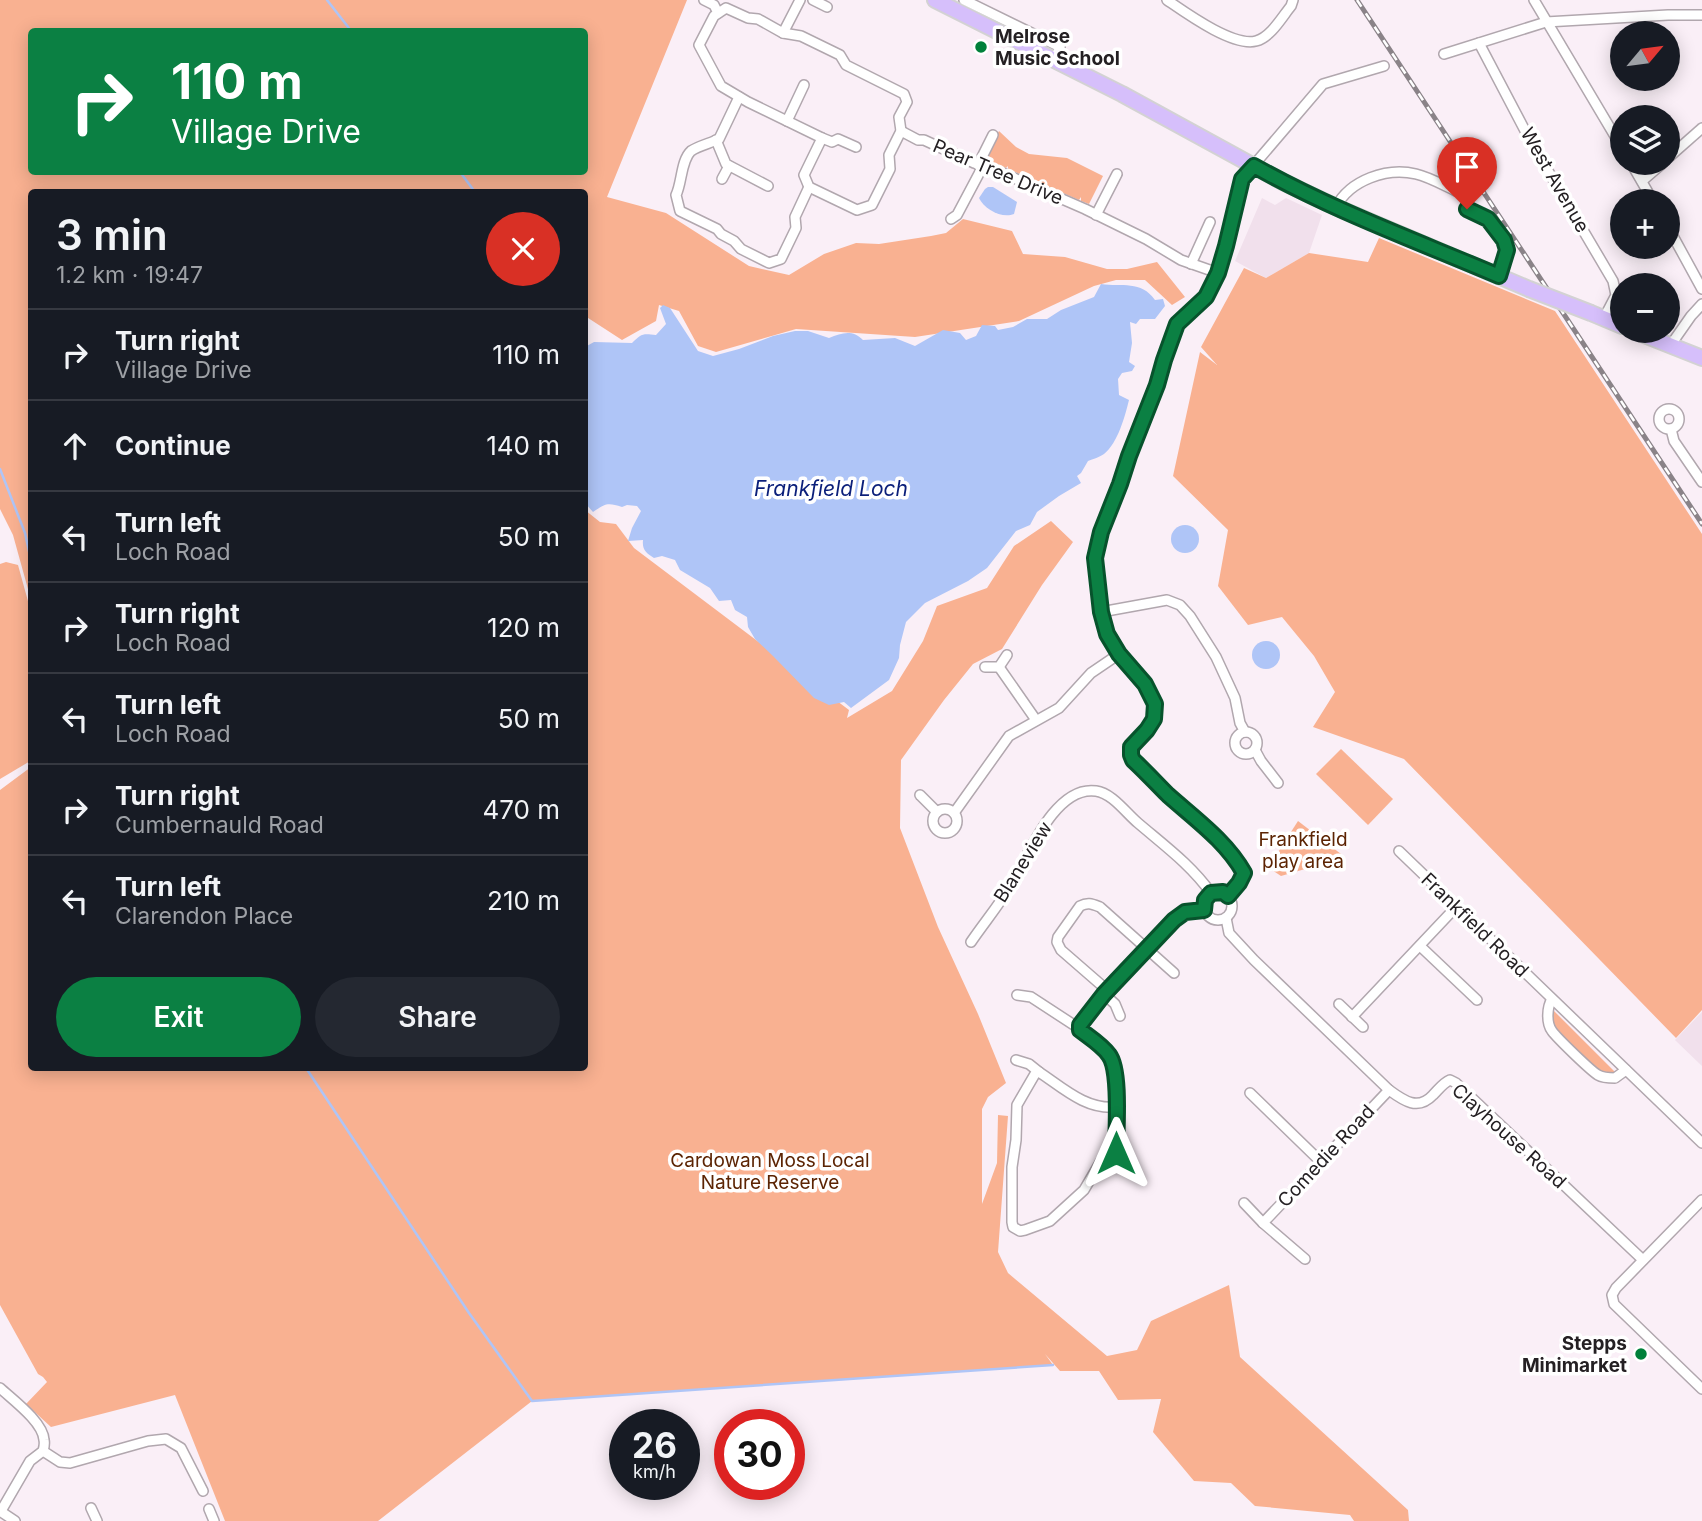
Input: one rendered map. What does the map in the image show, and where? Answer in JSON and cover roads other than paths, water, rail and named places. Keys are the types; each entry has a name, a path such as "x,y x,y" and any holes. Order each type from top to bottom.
{"main road":[{"path":"935,0 1055,59 1283,182 1336,207 1610,321"},
{"path":"1663,343 1702,358"}],"street":[{"path":"704,0 714,5 718,13"},
{"path":"783,33 800,0"},
{"path":"813,0 827,7"},
{"path":"964,0 1060,47 1055,59"},
{"path":"1167,0 1206,26 1237,40 1255,41 1268,34 1293,0"},
{"path":"1534,0 1610,128"},
{"path":"821,138 804,175 809,187 857,210 872,205 890,169 889,155 901,131 899,117 907,102 904,94 846,65 840,55 801,36 783,33 758,19 748,18 726,8 714,16 699,45 721,86 821,138 832,142 838,139 856,147"},
{"path":"1444,54 1546,22 1702,15"},
{"name":"West Avenue","path":"1479,43 1531,142 1613,281 1616,295 1598,316"},
{"path":"1228,896 1244,873 1238,863 1212,833 1168,794 1131,755 1131,747 1154,719 1155,704 1145,684 1119,654 1107,634 1101,612 1095,558 1101,532 1157,385 1177,324 1206,297 1218,273 1242,179 1323,84 1384,66"},
{"path":"787,121 804,85"},
{"path":"739,97 719,139 691,151 684,164 681,186 676,195 680,211 717,229 741,249 769,263 781,259 796,228 794,217 809,187"},
{"path":"1680,148 1702,128"},
{"name":"Pear Tree Drive","path":"901,131 1096,215 1146,239 1181,260 1218,273"},
{"path":"951,219 957,215 993,135"},
{"path":"716,140 726,164 768,186"},
{"path":"722,180 729,166"},
{"path":"1336,207 1341,197 1353,186 1392,171 1416,174 1456,191 1460,181"},
{"path":"1096,215 1117,174"},
{"path":"1638,175 1646,189"},
{"path":"1642,181 1649,175"},
{"path":"1467,209 1488,219 1504,240 1507,250 1499,276"},
{"path":"1191,264 1210,222"},
{"path":"1680,249 1702,289"},
{"path":"1670,346 1702,304"},
{"path":"1671,429 1674,441 1702,482"},
{"path":"1101,612 1167,600 1180,605 1216,657 1235,698 1240,723 1245,732 1255,736 1255,750 1278,782"},
{"path":"954,813 1009,736 1059,708 1091,673 1119,654"},
{"path":"999,667 1007,655"},
{"path":"985,667 999,667"},
{"path":"999,667 1036,720"},
{"path":"1245,732 1236,738 1237,748 1245,754 1255,750"},
{"name":"Blaneview","path":"971,942 1010,886 1035,839 1054,813 1067,799 1086,790 1100,791 1113,800 1198,874 1211,893"},
{"path":"920,795 937,812"},
{"path":"944,809 954,813 957,820 952,830 944,832 935,826 937,812 944,809"},
{"name":"Frankfield Road","path":"1399,851 1702,1143"},
{"path":"1223,892 1232,901 1231,913 1226,918 1219,921 1211,919 1204,910 1205,900 1211,893 1223,892"},
{"path":"1120,1016 1106,992 1061,950 1057,942 1080,906 1091,903 1100,907 1174,973"},
{"path":"1352,1017 1456,906"},
{"path":"1080,1030 1080,1025 1106,992 1180,916 1185,912 1204,910"},
{"name":"Clayhouse Road","path":"1226,918 1229,933 1254,960 1389,1090 1406,1102 1419,1104 1429,1100 1450,1080 1456,1083 1643,1260"},
{"path":"1420,946 1477,1000"},
{"path":"1017,995 1031,997 1080,1030 1109,1054 1116,1079 1116,1153 1101,1161 1083,1190 1050,1221 1025,1230 1017,1230 1012,1222 1011,1187 1017,1105 1039,1072"},
{"path":"1552,999 1548,1004 1548,1022 1552,1031 1565,1045 1599,1075 1615,1078 1626,1070"},
{"path":"1339,1004 1363,1027"},
{"path":"1016,1060 1030,1064 1083,1101 1106,1108 1116,1107"},
{"name":"Comedie Road","path":"1264,1223 1389,1090"},
{"path":"1250,1093 1321,1162"},
{"path":"1702,1200 1612,1295 1614,1304 1702,1390"},
{"name":"Comedie Road","path":"1244,1203 1305,1259"},
{"path":"0,1388 34,1419 42,1430 44,1439 43,1451 30,1461 0,1511 15,1521"},
{"path":"43,1451 60,1462 70,1463 148,1441 166,1439 181,1448 203,1491"},
{"path":"91,1508 97,1521"},
{"path":"209,1509 214,1521"}],"water":[{"path":"988,187 993,187 1017,202 1014,214 999,214 985,206 979,198"},
{"name":"Frankfield Loch","path":"1101,284 1131,286 1144,289 1155,300 1163,299 1165,306 1155,319 1140,319 1136,324 1130,322 1132,343 1129,362 1135,366 1132,371 1122,373 1118,379 1119,395 1129,400 1113,443 1104,454 1088,461 1077,476 1081,483 1037,512 1030,525 1016,531 987,568 925,603 906,622 899,658 889,680 851,708 844,702 829,705 814,698 755,639 748,627 747,617 735,610 731,600 719,601 710,588 680,570 675,560 651,556 644,549 643,540 628,541 641,511 637,506 606,505 593,512 588,506 588,345 594,342 632,343 642,335 656,335 666,324 660,308 663,305 670,308 698,351 713,356 795,331 808,331 829,338 847,333 855,334 863,340 895,338 915,346 943,330 960,333 966,340 976,336 982,325 995,326 998,330 1013,327 1027,319 1047,319 1061,310 1094,297"},
{"path":"1185,525 1195,529 1199,539 1195,549 1185,553 1175,549 1171,539 1175,529"},
{"path":"1266,641 1276,645 1280,655 1276,665 1266,669 1256,665 1252,655 1256,645"}],"waterway":[{"path":"327,0 349,28"},
{"path":"462,175 473,189"},
{"path":"0,469 28,547"},
{"path":"308,1071 469,1313 532,1401 1053,1365"}],"railway":[{"path":"1357,0 1702,524"}],"place":[{"name":"Melrose Music School","path":"981,47"},
{"name":"Stepps Minimarket","path":"1641,1354"}],"park label":[{"name":"Frankfield play area","path":"1303,850"},
{"name":"Cardowan Moss Local Nature Reserve","path":"770,1171"}]}
